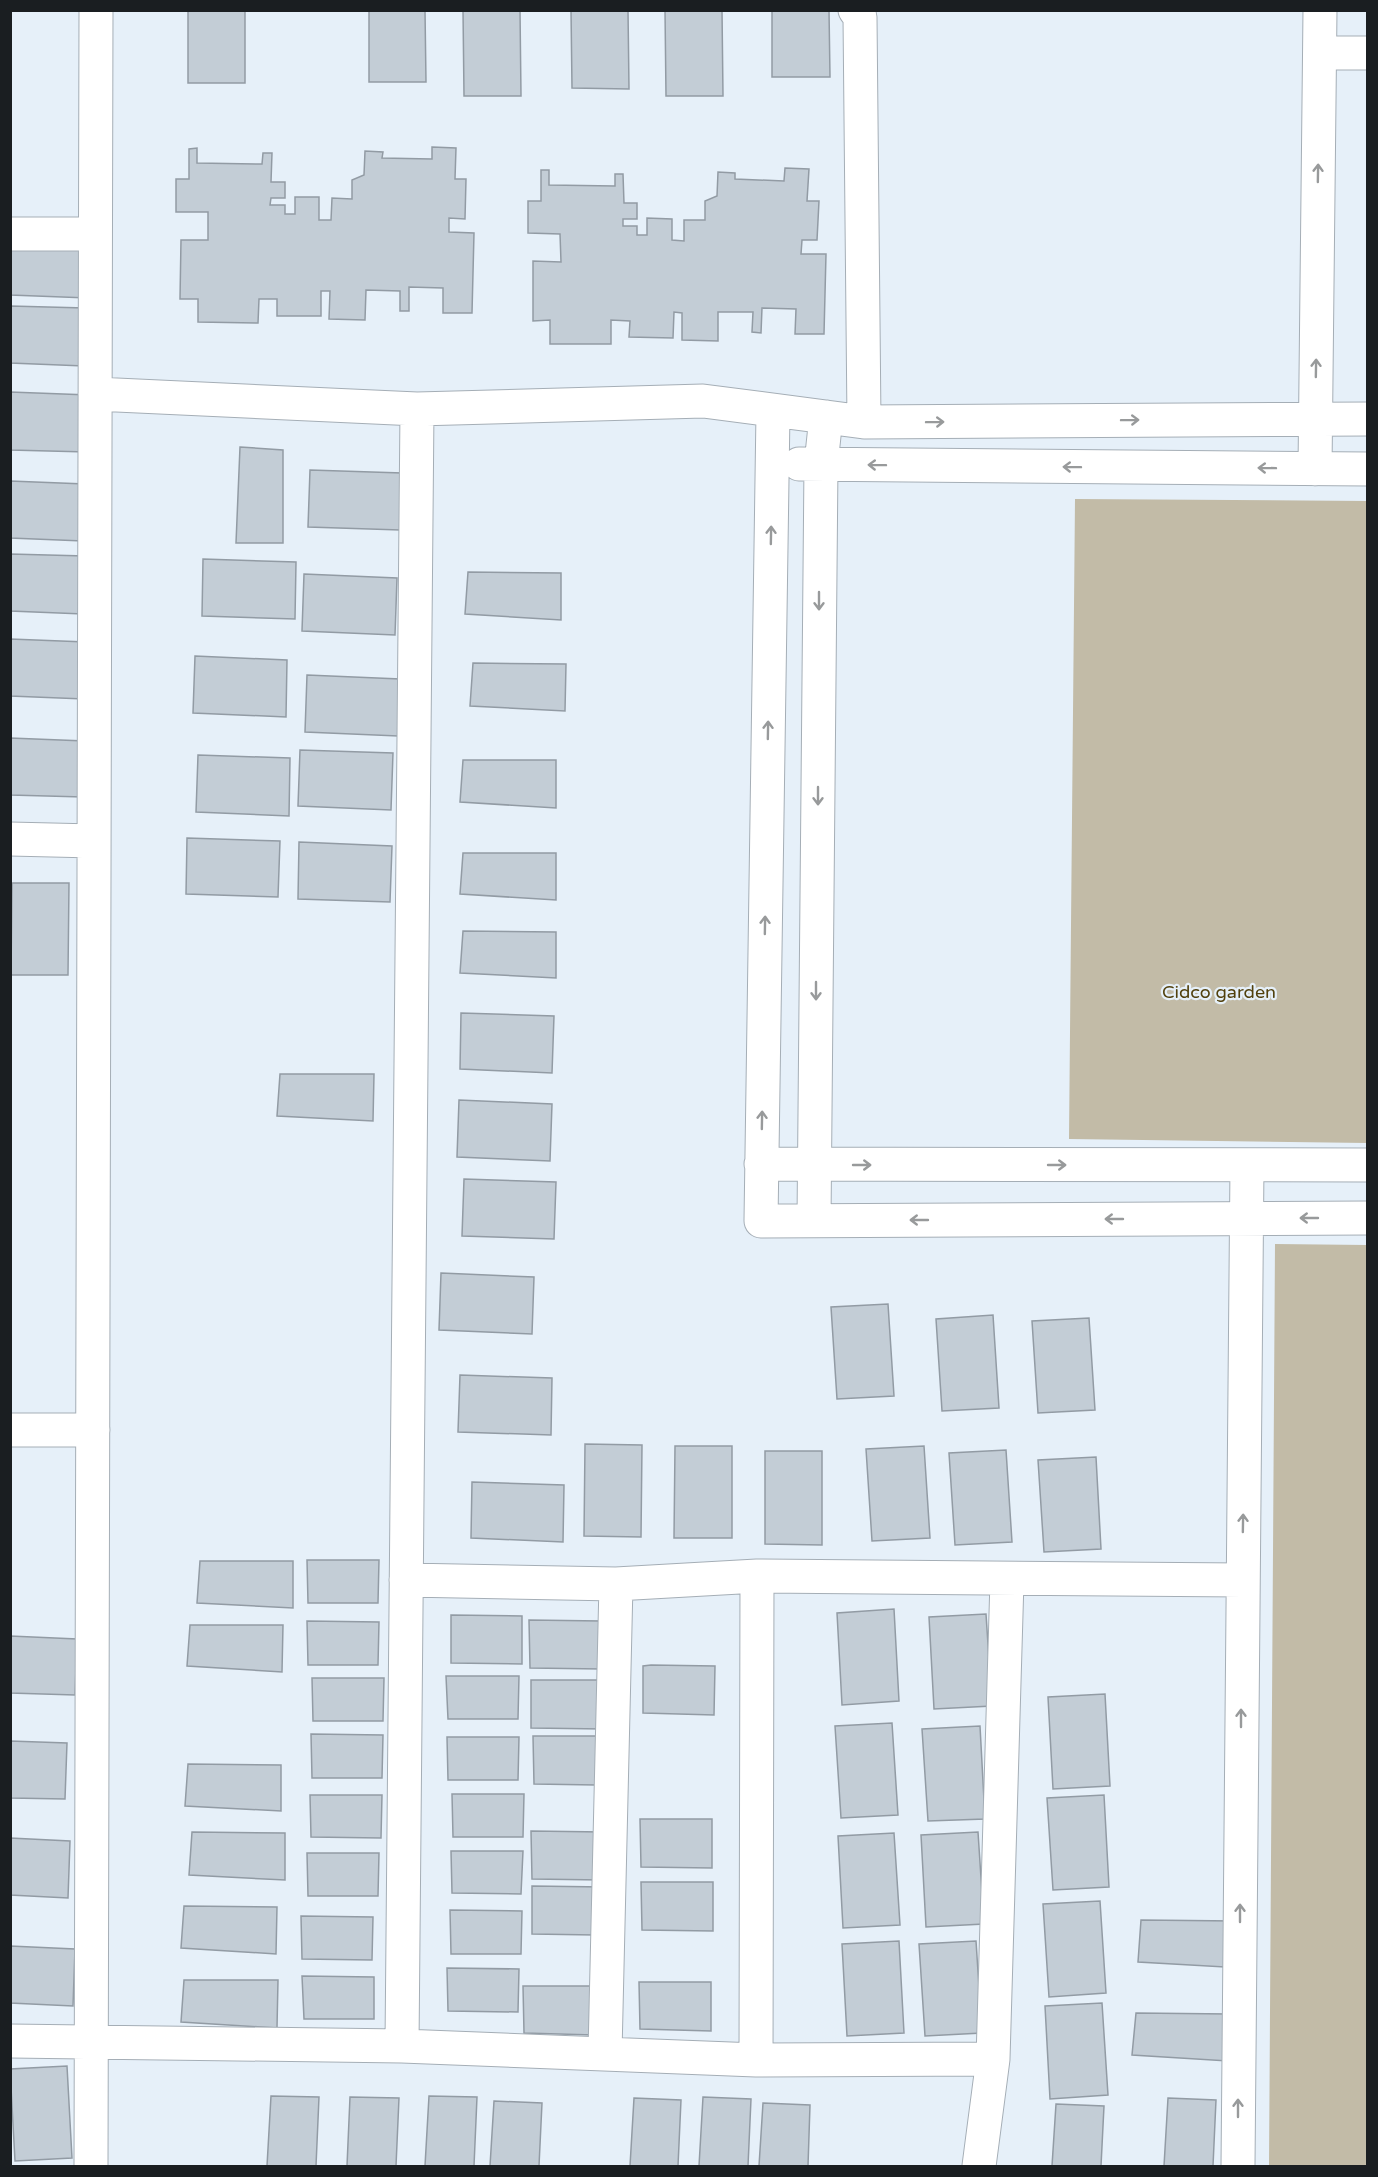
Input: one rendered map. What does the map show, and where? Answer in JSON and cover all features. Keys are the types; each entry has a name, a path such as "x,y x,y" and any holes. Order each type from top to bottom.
{"street":[{"path":"91,2166 96,10"},
{"path":"855,10 860,17 864,422"},
{"path":"1315,469 1320,10"},
{"path":"1320,53 1368,53"},
{"path":"10,234 95,234"},
{"path":"95,394 417,409 703,401 773,412 864,422 1368,419"},
{"path":"402,2046 417,409"},
{"path":"773,412 761,1221 1368,1218"},
{"path":"814,1220 821,464 826,417"},
{"path":"772,464 1368,469"},
{"path":"10,839 94,841"},
{"path":"761,1164 1368,1165"},
{"path":"1238,2166 1247,1165"},
{"path":"10,1430 93,1430"},
{"path":"406,1580 616,1584 757,1576 1006,1580 1243,1580"},
{"path":"756,2060 757,1576"},
{"path":"979,2166 993,2059 1006,1580"},
{"path":"605,2053 616,1584"},
{"path":"10,2041 402,2046 756,2060 993,2059"}],"green space":[{"name":"Cidco garden","path":"1075,499 1367,501 1367,1143 1069,1139"},
{"path":"1275,1244 1367,1245 1367,2166 1269,2166"}],"building":[{"path":"188,10 245,10 245,83 188,83"},
{"path":"369,10 425,10 426,82 369,82"},
{"path":"463,10 520,10 521,96 464,96"},
{"path":"571,10 628,10 629,89 572,88"},
{"path":"665,10 722,10 723,96 666,96"},
{"path":"772,10 829,10 830,77 772,77"},
{"path":"432,147 456,148 455,179 466,179 465,219 449,218 449,232 474,233 472,313 443,313 443,288 409,287 409,311 400,311 400,291 366,290 365,320 329,319 330,291 321,291 321,316 277,316 277,299 259,299 258,323 198,322 198,299 180,299 181,240 208,240 208,212 176,212 176,179 189,179 189,149 197,148 197,163 262,164 263,153 272,153 271,182 285,182 285,198 271,198 270,205 285,205 285,214 295,214 295,197 319,197 319,220 331,220 332,198 352,199 352,180 364,175 365,151 383,152 382,158 432,159"},
{"path":"785,168 809,169 807,201 819,201 817,240 802,240 801,254 826,254 824,334 795,334 796,309 762,308 761,333 752,332 753,312 718,312 718,341 682,340 682,313 674,312 673,338 629,337 630,321 611,320 611,344 550,344 550,320 533,321 533,261 561,262 560,234 528,233 528,201 541,201 541,170 549,170 549,185 615,186 615,174 623,174 624,203 637,203 637,219 623,219 623,226 637,226 637,235 647,235 647,218 672,219 672,240 684,241 684,220 705,220 705,201 717,196 718,172 735,173 735,179 784,181"},
{"path":"10,238 90,241 88,298 10,295"},
{"path":"10,306 85,308 84,366 10,363"},
{"path":"10,392 89,395 87,452 10,450"},
{"path":"240,447 283,450 283,543 236,543"},
{"path":"310,470 402,473 400,530 308,527"},
{"path":"10,481 85,484 83,541 10,538"},
{"path":"10,554 85,556 83,614 10,611"},
{"path":"203,559 296,562 295,619 202,616"},
{"path":"468,572 561,573 561,620 465,614"},
{"path":"304,574 397,578 395,635 302,631"},
{"path":"10,639 86,642 84,699 10,696"},
{"path":"195,656 287,660 286,717 193,713"},
{"path":"473,663 566,664 565,711 470,706"},
{"path":"307,675 400,679 398,736 305,732"},
{"path":"10,738 85,741 83,797 10,795"},
{"path":"300,750 393,753 391,810 298,806"},
{"path":"198,755 290,758 289,816 196,812"},
{"path":"463,760 556,760 556,808 460,802"},
{"path":"187,838 280,841 278,897 186,894"},
{"path":"299,842 392,846 390,902 298,899"},
{"path":"463,853 556,853 556,900 460,894"},
{"path":"12,883 69,883 68,975 11,975"},
{"path":"463,931 556,932 556,978 460,973"},
{"path":"461,1013 554,1016 552,1073 460,1069"},
{"path":"280,1074 374,1074 373,1121 277,1116"},
{"path":"459,1100 552,1104 550,1161 457,1157"},
{"path":"464,1179 556,1182 554,1239 462,1236"},
{"path":"441,1273 534,1277 532,1334 439,1330"},
{"path":"888,1304 894,1396 837,1399 831,1307"},
{"path":"993,1315 999,1408 942,1411 936,1319"},
{"path":"1089,1318 1095,1410 1038,1413 1032,1321"},
{"path":"460,1375 552,1378 551,1435 458,1432"},
{"path":"585,1444 642,1445 641,1537 584,1536"},
{"path":"675,1446 732,1446 732,1538 674,1538"},
{"path":"924,1446 930,1538 872,1541 866,1449"},
{"path":"1006,1450 1012,1542 955,1545 949,1453"},
{"path":"765,1451 822,1451 822,1545 765,1544"},
{"path":"1096,1457 1101,1549 1044,1552 1038,1460"},
{"path":"472,1482 564,1485 563,1542 471,1538"},
{"path":"307,1560 379,1560 378,1603 308,1603"},
{"path":"200,1561 293,1561 293,1608 197,1603"},
{"path":"894,1609 899,1701 842,1705 837,1613"},
{"path":"986,1614 992,1706 934,1709 929,1617"},
{"path":"451,1615 522,1616 522,1664 451,1663"},
{"path":"529,1620 601,1621 601,1669 530,1668"},
{"path":"307,1621 379,1622 378,1665 308,1665"},
{"path":"190,1625 283,1625 282,1672 187,1666"},
{"path":"10,1636 77,1639 75,1695 10,1693"},
{"path":"643,1666 715,1666 714,1715 643,1713"},
{"path":"446,1676 519,1676 518,1719 448,1719"},
{"path":"312,1678 384,1678 383,1721 313,1721"},
{"path":"531,1680 603,1680 603,1729 531,1728"},
{"path":"1105,1694 1110,1786 1053,1789 1048,1697"},
{"path":"892,1723 898,1815 841,1818 835,1726"},
{"path":"980,1726 985,1819 928,1821 922,1729"},
{"path":"311,1734 383,1735 382,1778 312,1778"},
{"path":"533,1736 605,1736 596,1785 534,1784"},
{"path":"447,1737 519,1737 518,1780 448,1780"},
{"path":"10,1741 67,1743 65,1799 10,1798"},
{"path":"188,1764 281,1765 281,1811 185,1806"},
{"path":"452,1794 524,1794 523,1837 453,1837"},
{"path":"310,1795 382,1795 381,1838 311,1837"},
{"path":"1104,1795 1109,1887 1053,1890 1047,1798"},
{"path":"640,1819 712,1819 712,1868 641,1867"},
{"path":"531,1831 603,1832 602,1880 532,1879"},
{"path":"192,1832 285,1833 285,1880 189,1875"},
{"path":"978,1832 984,1924 926,1927 921,1835"},
{"path":"894,1833 900,1925 843,1928 838,1836"},
{"path":"10,1838 70,1841 68,1898 10,1895"},
{"path":"451,1851 523,1851 521,1894 452,1893"},
{"path":"307,1853 379,1853 378,1896 308,1896"},
{"path":"641,1882 713,1882 713,1931 642,1930"},
{"path":"532,1886 604,1887 595,1935 532,1934"},
{"path":"1100,1901 1106,1993 1049,1997 1043,1904"},
{"path":"184,1906 277,1907 276,1954 181,1948"},
{"path":"450,1910 522,1911 521,1954 451,1954"},
{"path":"301,1916 373,1917 372,1960 302,1959"},
{"path":"1141,1920 1235,1921 1225,1967 1138,1962"},
{"path":"899,1941 904,2033 847,2036 842,1944"},
{"path":"976,1941 982,2033 925,2036 919,1944"},
{"path":"10,1946 75,1949 73,2006 10,2003"},
{"path":"447,1968 519,1969 518,2012 448,2011"},
{"path":"302,1976 374,1977 374,2019 304,2019"},
{"path":"184,1980 278,1980 277,2028 181,2022"},
{"path":"639,1982 711,1982 711,2031 640,2029"},
{"path":"523,1986 595,1986 594,2035 524,2033"},
{"path":"1102,2003 1108,2095 1050,2099 1045,2006"},
{"path":"1136,2013 1229,2014 1228,2061 1132,2055"},
{"path":"67,2066 72,2158 15,2161 10,2069"},
{"path":"271,2096 319,2097 316,2166 267,2166"},
{"path":"429,2096 477,2097 474,2166 425,2166"},
{"path":"350,2097 399,2098 396,2166 347,2166"},
{"path":"703,2097 751,2099 748,2166 699,2166"},
{"path":"634,2098 681,2100 678,2166 630,2166"},
{"path":"1168,2098 1216,2100 1213,2166 1164,2166"},
{"path":"494,2101 542,2103 539,2166 490,2166"},
{"path":"763,2103 810,2105 808,2166 759,2166"},
{"path":"1056,2104 1104,2106 1101,2166 1052,2166"}]}
